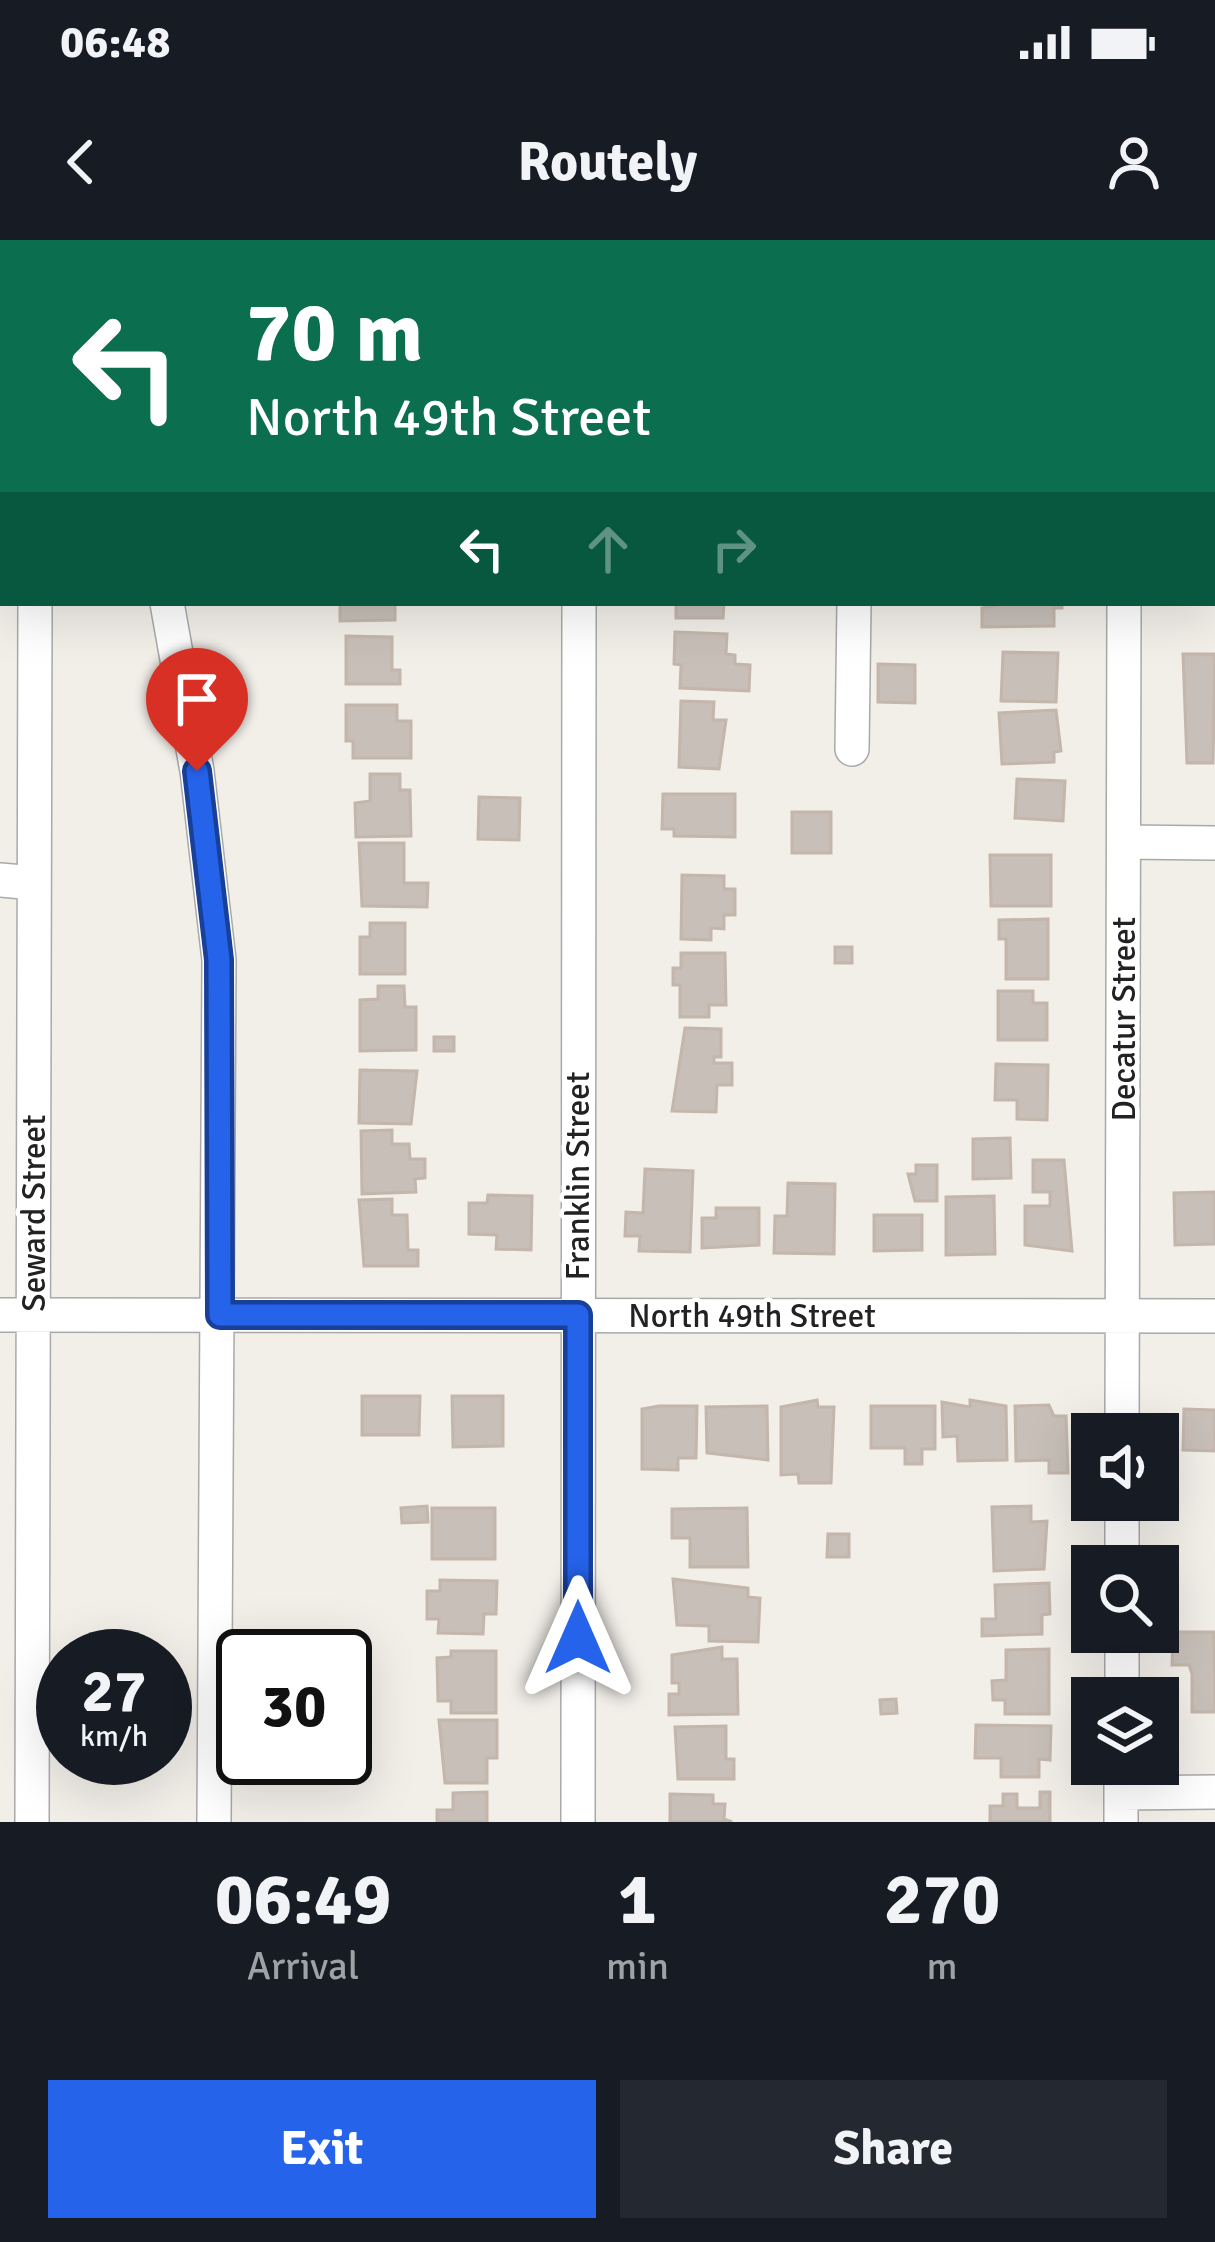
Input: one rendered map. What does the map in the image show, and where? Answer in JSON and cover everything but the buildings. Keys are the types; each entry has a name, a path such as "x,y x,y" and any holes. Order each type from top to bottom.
{"street":[{"name":"Seward Street","path":"32,1822 17,1315 34,1020 35,606"},
{"path":"166,606 216,914 221,1031 214,1822"},
{"name":"Franklin Street","path":"578,1822 579,606"},
{"path":"852,749 854,606"},
{"name":"Decatur Street","path":"1122,1413 1124,606"},
{"path":"1124,842 1215,843"},
{"path":"0,880 34,884"},
{"path":"0,1020 34,1020"},
{"name":"North 49th Street","path":"17,1315 1215,1316"},
{"path":"1121,1793 1215,1792"}],"route":[{"path":"197,771 219,960 220,1315 578,1315 578,1638"}]}
